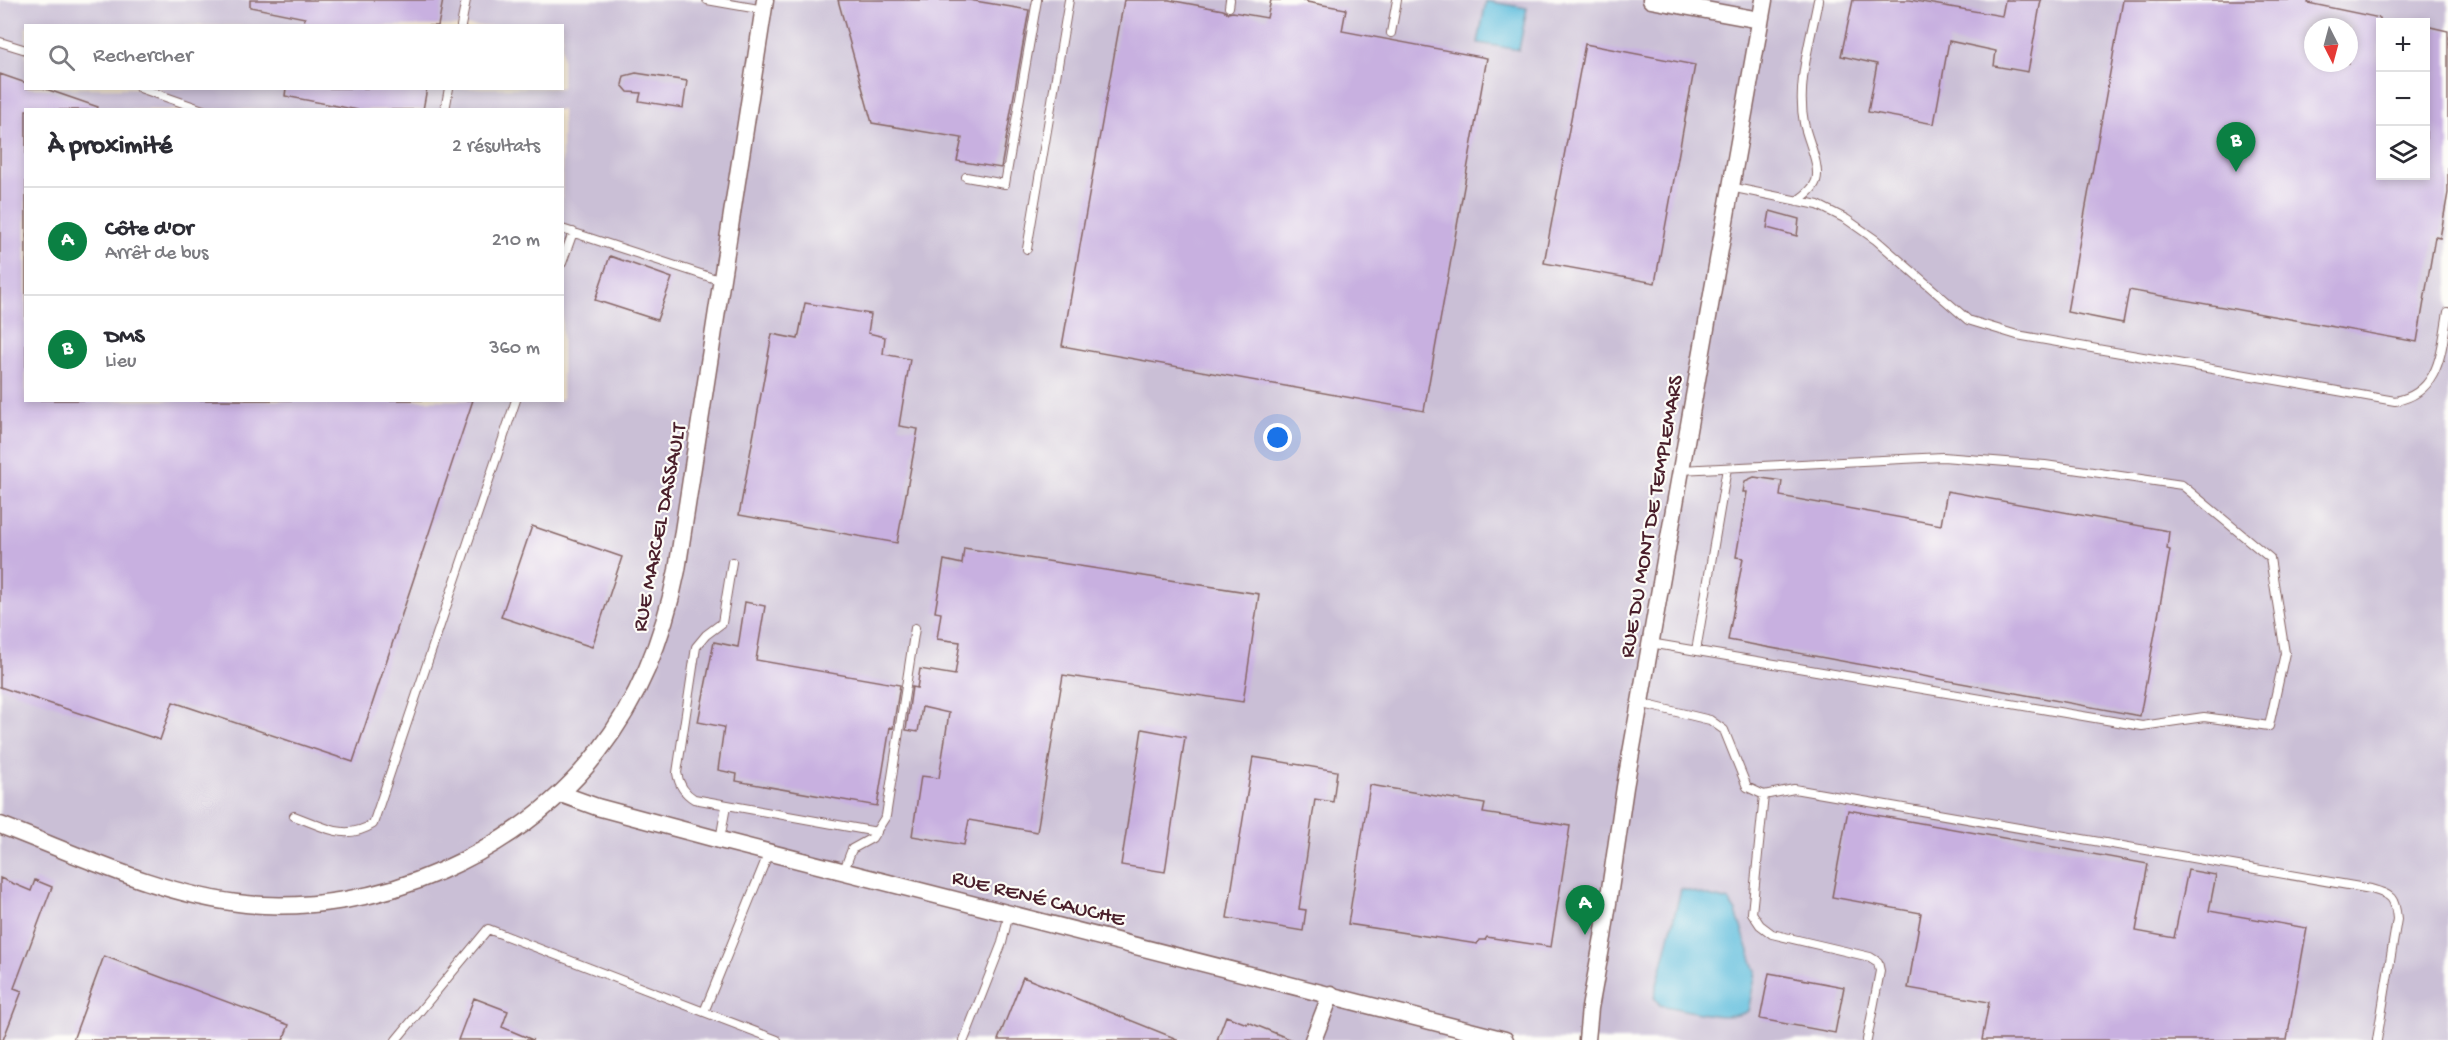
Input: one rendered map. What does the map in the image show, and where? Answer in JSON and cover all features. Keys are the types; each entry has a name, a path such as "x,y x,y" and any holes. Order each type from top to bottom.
{"street":[{"path":"1651,0 1760,20"},
{"name":"RUE DU MONT DE TEMPLEMARS","path":"1587,1040 1590,1008 1639,703 1764,0"},
{"name":"RUE MARCEL DASSAULT","path":"0,825 173,890 244,904 296,904 385,892 428,876 491,846 526,823 561,794 600,749 623,716 642,682 662,632 677,570 764,5"},
{"name":"RUE RENÉ CAUCHE","path":"561,794 597,807 720,840 1332,994 1505,1040"},
{"path":"1313,1040 1332,994"}],"lane":[{"path":"461,24 466,0"},
{"path":"707,0 764,5"},
{"path":"966,177 1005,184 1037,0"},
{"path":"1027,249 1069,0"},
{"path":"1391,33 1397,0"},
{"path":"1797,201 1808,193 1816,182 1815,161 1807,140 1802,115 1804,76 1818,0"},
{"path":"0,42 24,49"},
{"path":"146,90 198,108"},
{"path":"445,108 449,90"},
{"path":"1730,187 1818,205 1846,219 1876,240 1968,320 2017,335 2384,399 2396,401 2412,398 2430,381 2439,364 2448,312"},
{"path":"564,229 722,282"},
{"path":"564,257 573,232"},
{"path":"294,816 343,833 360,831 373,824 515,402"},
{"path":"1650,643 2142,726 2204,717 2269,726 2285,653 2270,558 2182,485 2045,465 1943,457 1680,470"},
{"path":"1696,651 1728,468"},
{"path":"732,562 722,623 696,646 676,773 682,789 694,799 877,832"},
{"path":"844,870 852,849 867,842 877,832 886,816 915,628"},
{"path":"1639,703 1710,720 1724,730 1748,787 1764,795 1794,789 2389,894 2396,904 2397,919 2377,1040"},
{"path":"1764,795 1752,913 1760,925 1772,934 1870,957 1878,962 1880,971 1868,1040"},
{"path":"720,840 726,806"},
{"path":"704,1012 769,852"},
{"path":"964,1040 1002,943 1009,912"},
{"path":"396,1040 488,929 777,1040"}],"shaded area":[{"path":"0,0 2448,0 2448,1040 0,1040"}],"water":[{"path":"1486,1 1527,8 1519,50 1478,43"},
{"path":"1681,889 1729,901 1736,912 1756,972 1748,1011 1729,1016 1705,1014 1660,1005 1654,997"}],"building":[{"path":"250,0 443,0 438,24 304,24 305,18 250,7"},
{"path":"838,0 969,0 1029,10 1001,168 957,161 962,138 872,123"},
{"path":"1124,0 1169,0 1223,10 1228,13 1267,18 1271,0 1307,0 1307,2 1346,9 1342,31 1487,58 1424,411 1062,346"},
{"path":"1853,0 1910,0 2002,16 2005,0 2041,0 2028,72 1994,66 1996,51 1949,41 1934,124 1868,112 1877,64 1841,56"},
{"path":"2123,0 2309,0 2308,3 2380,18 2376,18 2376,180 2430,180 2430,27 2448,31 2448,193 2440,238 2435,237 2417,342 2129,290 2123,323 2067,312"},
{"path":"1585,44 1695,65 1655,283 1544,263"},
{"path":"636,73 687,81 683,108 639,101 641,93 628,92 622,85 624,76"},
{"path":"0,74 24,82 24,90 49,90 98,107 24,108 24,402 472,402 353,762 173,702 160,740 0,687"},
{"path":"286,90 427,90 423,108 348,108 285,96"},
{"path":"1770,211 1799,219 1797,236 1767,228"},
{"path":"610,256 672,278 657,320 595,300"},
{"path":"805,303 871,314 868,333 885,337 883,354 910,359 899,426 918,429 897,543 739,515 772,334 798,339"},
{"path":"1754,477 1782,481 1780,496 1941,525 1947,491 2169,531 2167,549 2170,550 2140,716 1728,640 1743,558 1736,557 1747,492 1743,492 1745,481"},
{"path":"532,526 622,557 592,647 501,617"},
{"path":"964,548 1259,594 1243,702 1063,675 1037,832 969,820 964,845 912,836 921,776 939,778 949,713 922,707 918,732 906,730 912,687 917,688 920,669 955,675 960,642 937,639 941,613 935,612 944,560 962,564"},
{"path":"745,602 765,606 756,660 900,685 893,728 890,727 877,806 736,781 737,774 718,770 724,727 698,722 714,642 738,647"},
{"path":"1142,729 1185,737 1165,872 1121,865"},
{"path":"1253,757 1337,771 1333,802 1315,799 1299,909 1306,910 1303,931 1227,918"},
{"path":"1370,785 1485,804 1483,813 1570,826 1551,947 1487,937 1485,940 1479,940 1477,944 1348,924"},
{"path":"1848,810 2148,864 2136,931 2174,938 2188,870 2216,875 2209,911 2307,928 2287,1040 1982,1040 1989,1002 1908,988 1921,913 1832,897"},
{"path":"0,878 31,891 35,880 52,887 14,988 22,991 3,1040 0,1040"},
{"path":"104,956 289,1025 283,1040 73,1040"},
{"path":"1769,973 1844,987 1835,1033 1760,1019"},
{"path":"1023,977 1177,1039 1177,1040 998,1040"},
{"path":"474,998 508,1011 502,1027 533,1040 458,1040"},
{"path":"1226,1016 1247,1024 1248,1022 1292,1040 1217,1040"}],"place":[{"name":"DMS","path":"2236,172"},
{"name":"Côte d'Or","path":"1585,935"}]}
